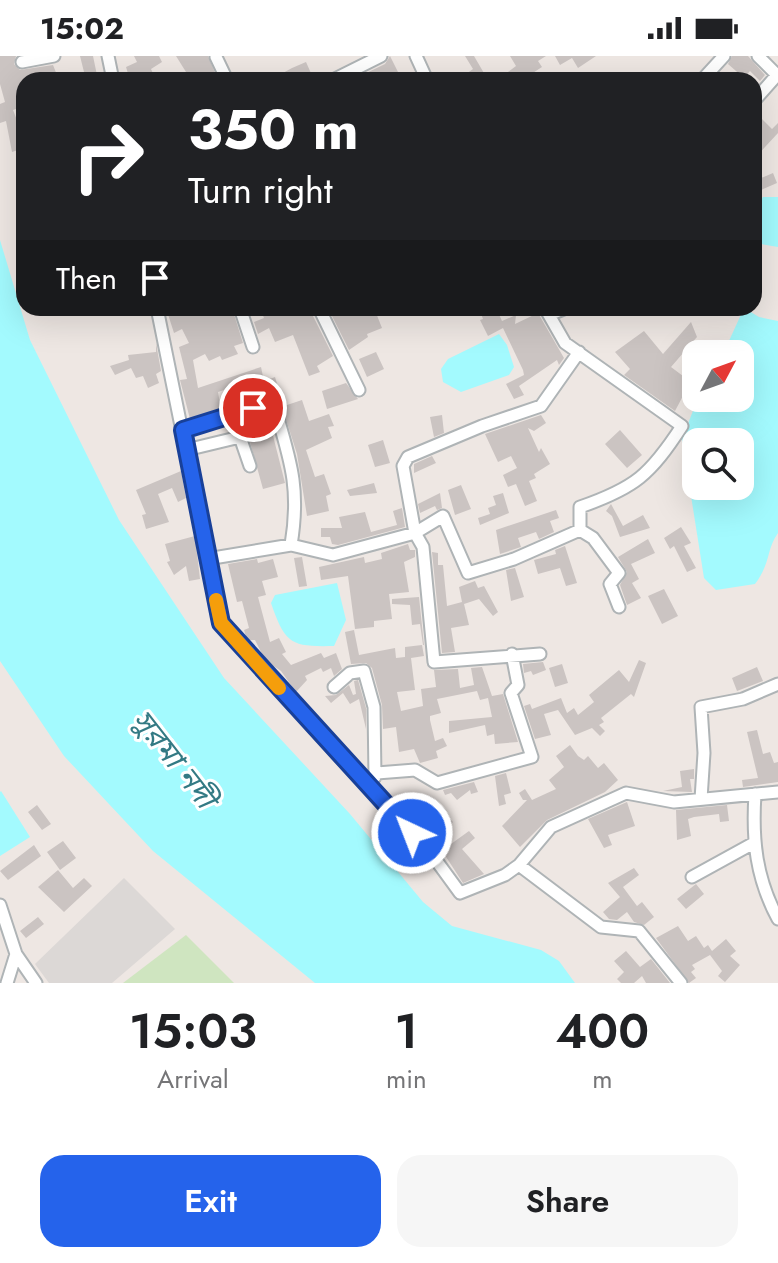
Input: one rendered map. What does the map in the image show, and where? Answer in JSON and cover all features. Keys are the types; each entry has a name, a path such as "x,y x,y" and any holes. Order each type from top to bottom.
{"street":[{"path":"22,62 54,56"},
{"path":"349,72 381,56"},
{"path":"709,72 724,56"},
{"path":"758,56 778,76 762,93"},
{"path":"159,316 221,623 433,856 460,893 505,875 519,865 551,827 626,793 674,802 778,792"},
{"path":"243,316 253,347"},
{"path":"323,316 359,390"},
{"path":"549,316 565,343 682,426 659,462 624,491 580,507 580,530"},
{"path":"540,654 434,662 423,547 415,533 403,466 408,457 482,426 541,406 579,352"},
{"path":"183,430 273,401 294,469 295,520 291,545"},
{"path":"186,450 240,437 250,466"},
{"path":"207,559 291,545 333,555 415,533 443,516 468,573 514,559 580,530"},
{"path":"580,530 593,538 619,573 610,584 619,607"},
{"path":"377,773 415,770 437,783 532,757 511,693 518,685 512,654"},
{"path":"334,687 350,673 364,671 374,707 377,773 370,789"},
{"path":"701,799 704,753 701,707 743,699 778,684"},
{"path":"755,794 752,844 766,897 778,919"},
{"path":"692,877 752,844"},
{"path":"519,865 601,927 639,931 681,983"},
{"path":"0,905 16,954 36,983"},
{"path":"7,983 16,954"}],"shaded area":[{"path":"124,878 175,929 112,983 49,983 35,964"}],"green space":[{"path":"186,935 234,983 123,983"}],"water":[{"path":"778,197 778,247 762,244 762,198"},
{"name":"সুরমা নদী","path":"0,240 16,293 16,316 23,316 30,340 119,520 224,678 350,814 423,902 452,926 541,950 559,961 575,983 315,983 153,851 64,756 0,661"},
{"path":"740,316 778,321 778,533 764,570 755,584 716,590 704,578 692,500 754,500 754,428 686,428 693,412 754,412 754,340 729,340"},
{"path":"499,334 507,345 514,367 509,375 461,392 443,382 441,369 448,359"},
{"path":"337,583 346,620 334,646 299,644 286,635 271,603 275,595"},
{"path":"0,792 30,837 0,856"}],"building":[{"path":"0,56 16,56 14,64 20,70 53,65 56,72 16,72 16,109 13,110 16,118 16,151 12,152 6,121 0,123 0,104 5,102 0,84"},
{"path":"80,56 93,56 96,72 84,72"},
{"path":"134,56 159,56 162,62 151,69 152,72 128,72 126,67 137,62"},
{"path":"176,56 208,56 215,72 186,72"},
{"path":"390,56 398,72 368,72 385,64"},
{"path":"465,56 474,56 483,72 469,72 473,69"},
{"path":"510,56 546,56 538,61 542,67 534,72 508,72 516,66"},
{"path":"555,56 596,56 578,68 572,58 560,65"},
{"path":"732,56 748,56 765,75 762,79 762,72 737,72 728,64"},
{"path":"306,62 310,72 285,72"},
{"path":"762,119 772,129 778,123 778,133 762,150"},
{"path":"773,173 777,183 762,190 762,178"},
{"path":"169,316 235,316 243,343 234,346 238,354 209,361 205,354 193,360 198,388 261,367 264,381 275,377 284,406 302,400 309,421 329,414 334,426 328,427 332,438 306,450 315,477 324,474 331,494 326,496 329,511 307,516 297,454 278,394 270,393 238,403 233,387 218,392 221,409 190,419 180,380 187,379 179,347 189,343 182,329 174,333"},
{"path":"313,316 333,356 317,366 320,372 309,376 293,335 275,342 269,328 258,334 254,322 264,318"},
{"path":"332,316 377,316 382,328 367,334 368,337 349,350"},
{"path":"482,316 500,316 502,321 516,316 515,324 532,316 540,316 564,358 559,365 557,360 519,386 524,395 514,399 506,384 524,375 523,370 503,328 488,336 480,320"},
{"path":"691,322 697,337 694,340 682,340 682,354 671,367 682,375 682,398 675,411 624,375 630,369 615,352 644,331 663,354"},
{"path":"156,343 161,371 156,374 159,383 148,388 143,376 136,378 131,368 115,375 110,366 129,360 128,355 156,352"},
{"path":"376,352 384,369 367,377 359,359"},
{"path":"346,383 358,399 327,409 322,391"},
{"path":"267,412 285,483 263,489 247,431 234,430 231,423"},
{"path":"442,415 444,433 434,437 430,417"},
{"path":"541,415 546,423 534,431 528,428 539,452 541,448 550,464 529,481 537,501 525,506 516,484 508,487 503,475 517,468 511,456 498,462 485,434"},
{"path":"620,430 642,455 627,468 605,444"},
{"path":"383,440 390,463 375,467 368,445"},
{"path":"432,456 436,463 414,473 414,464"},
{"path":"181,471 186,498 178,502 172,488 158,494 169,522 146,529 142,515 146,514 136,490"},
{"path":"374,483 377,493 350,496 347,490"},
{"path":"461,485 471,509 455,515 448,490"},
{"path":"440,493 442,508 437,510 435,506 420,513 418,504"},
{"path":"503,493 509,513 480,525 478,518 490,514 488,508 496,505 493,496"},
{"path":"611,504 623,526 643,515 650,528 620,537 612,516 606,511"},
{"path":"402,508 405,527 338,545 332,544 330,537 321,537 321,528 342,528 339,517 365,512 371,532 397,525 393,511"},
{"path":"556,510 559,518 550,521 554,532 539,539 536,532 518,538 521,547 500,554 496,530"},
{"path":"681,527 691,543 684,546 696,568 687,572 674,546 670,549 664,538"},
{"path":"195,536 200,579 189,581 186,566 174,575 167,562 170,561 165,544"},
{"path":"648,539 655,553 631,564 639,579 632,583 641,598 627,605 620,585 627,572 618,557"},
{"path":"408,544 410,550 415,550 415,557 404,562 409,592 389,594 392,619 374,621 374,627 355,629 348,576 321,580 319,567 364,557 365,563 382,559 381,553"},
{"path":"565,546 577,583 566,586 560,568 538,574 534,560 556,554 555,550"},
{"path":"432,552 438,553 438,565 443,565 447,606 462,602 459,587 475,581 478,588 484,586 498,612 493,616 479,599 464,604 469,625 451,628 455,652 442,653"},
{"path":"302,557 307,586 299,587 294,558"},
{"path":"257,559 258,563 273,559 278,577 262,581 266,595 258,597 270,642 279,638 286,652 282,654 291,665 321,653 324,658 336,653 342,669 334,676 331,668 323,672 321,668 305,676 307,680 296,692 281,671 265,660 255,640 247,640 244,630 249,628 242,601 237,602 228,564"},
{"path":"515,568 524,597 511,601 506,570"},
{"path":"664,589 678,616 662,624 648,596"},
{"path":"419,597 424,645 420,624 412,625 410,605 392,604 392,599"},
{"path":"354,630 359,655 395,648 396,658 405,657 405,647 422,645 424,656 411,658 415,690 397,692 401,711 423,706 421,689 436,687 434,670 458,669 460,688 474,685 471,668 482,667 492,696 503,694 518,742 495,744 494,734 487,736 485,725 449,733 449,721 492,717 488,698 480,700 477,691 437,699 441,713 430,716 430,720 435,741 443,738 447,746 436,751 438,758 420,763 414,749 399,752 396,727 383,729 382,705 372,668 366,663 351,664 345,632"},
{"path":"639,660 646,663 634,697 631,694 601,718 604,722 599,725 605,731 600,736 592,728 575,735 558,710 544,714 551,735 535,739 524,706 530,704 532,709 561,698 567,713 574,708 578,715 594,702 589,695 619,670 629,682"},
{"path":"543,662 546,670 533,675 531,671 524,673 523,664"},
{"path":"562,664 568,683 555,687 549,668"},
{"path":"757,667 763,681 737,691 732,678"},
{"path":"358,680 366,708 366,729 359,699 350,704 343,693 331,703 325,696 336,695 349,685 353,695 356,694 354,681"},
{"path":"757,730 763,754 770,752 774,763 778,762 778,782 743,787 742,780 758,778 747,732"},
{"path":"570,745 578,756 584,760 588,756 598,768 604,763 618,780 605,792 547,820 520,847 502,826 527,800 523,800 519,793 525,789 532,800 556,789 549,780 564,767 556,756"},
{"path":"694,769 694,779 690,779 692,792 663,791 682,787 680,771"},
{"path":"506,773 511,793 504,795 506,804 499,806 495,776"},
{"path":"474,782 478,792 471,794 470,790 457,800 451,793 445,795 443,790"},
{"path":"627,802 635,826 608,835 612,845 604,848 588,819"},
{"path":"37,805 51,824 42,830 28,812"},
{"path":"727,805 729,821 720,822 719,814 688,819 691,836 677,840 676,810"},
{"path":"440,809 453,822 444,831 431,818"},
{"path":"469,831 475,838 462,849 484,874 463,883 439,846 443,839 451,844"},
{"path":"63,841 76,858 60,870 47,852"},
{"path":"34,845 41,856 8,880 0,871"},
{"path":"634,868 639,875 623,887 637,906 642,902 654,917 644,925 634,922 627,912 617,920 609,919 603,912 620,897 608,883"},
{"path":"58,870 73,888 84,878 92,886 64,912 38,887"},
{"path":"696,884 704,894 686,909 677,899"},
{"path":"38,917 44,924 26,938 20,931"},
{"path":"678,926 688,941 696,936 704,948 708,945 712,951 726,939 736,951 730,956 740,965 725,982 718,976 722,971 710,955 692,965 695,969 691,972 696,978 689,983 656,938"},
{"path":"626,951 640,967 651,959 670,983 646,983 642,976 634,983 621,983 617,979 624,972 614,961"}],"slow traffic":[{"path":"216,600 221,623 279,688"}],"route":[{"path":"253,408 183,430 221,623 412,833"}]}
